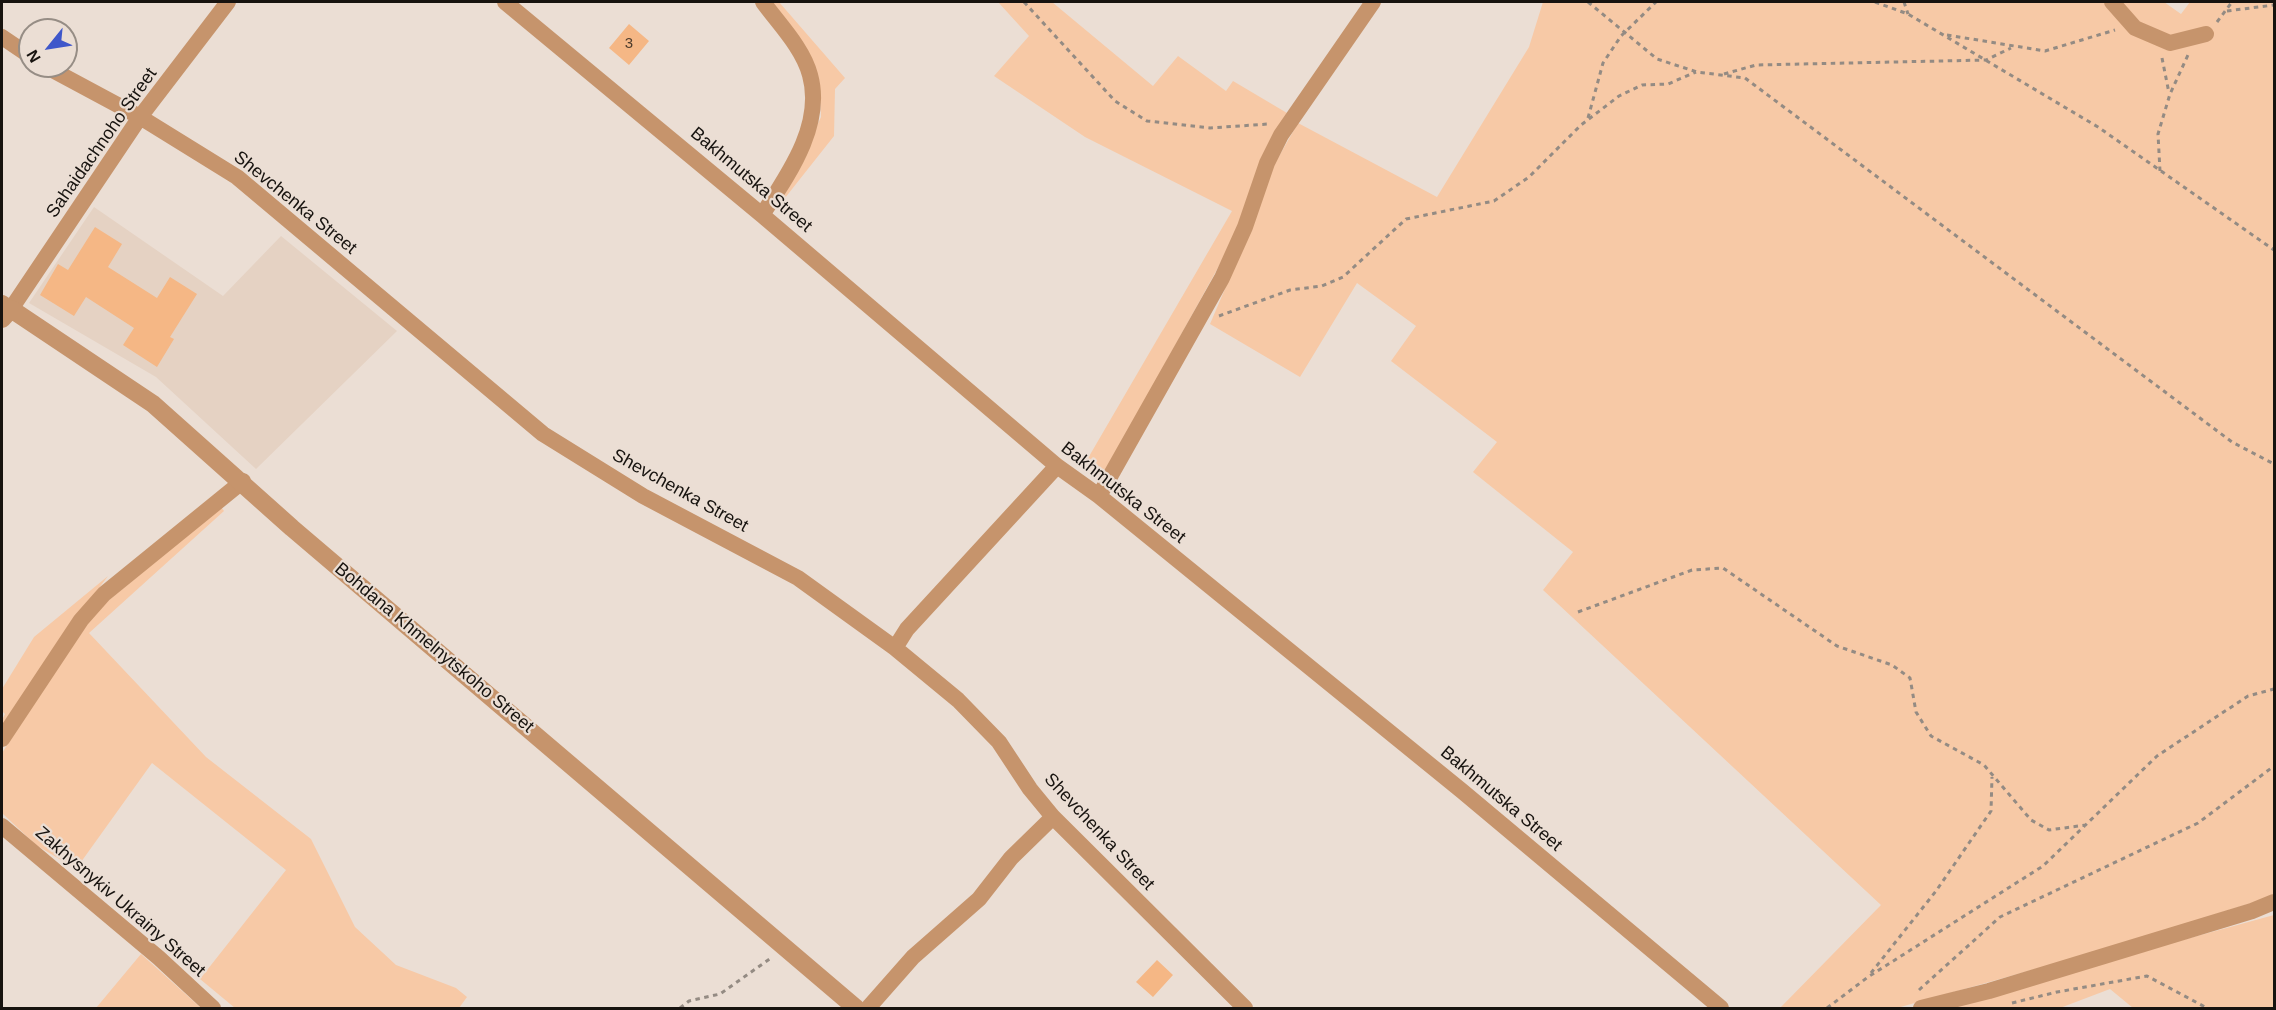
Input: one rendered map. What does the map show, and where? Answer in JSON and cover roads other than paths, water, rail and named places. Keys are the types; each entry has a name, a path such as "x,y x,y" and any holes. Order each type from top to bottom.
{"street":[{"name":"Sahaidachnoho Street","path":"4,310 140,117 228,2"},
{"name":"Bakhmutska Street","path":"505,2 762,215 1057,466 1099,496 1462,791 1721,1008"},
{"path":"762,215 800,149 808,127 813,96 810,74 799,52 763,2"},
{"path":"1099,496 1222,278 1245,227 1267,163 1290,122 1373,2"},
{"path":"2112,2 2131,24 2170,44 2201,35"},
{"path":"2,37 18,48"},
{"name":"Shevchenka Street","path":"67,78 140,117 237,177 543,434 643,496 798,578 895,648 958,700 999,742 1030,789 1053,817 1245,1008"},
{"name":"Bohdana Khmelnytskoho Street","path":"4,310 153,404 243,481 301,535 856,1008"},
{"path":"895,648 920,615 1057,466"},
{"path":"2,739 81,620 104,594 243,481"},
{"path":"868,1008 913,957 979,899 1011,858 1053,817"},
{"name":"Zakhysnykiv Ukrainy Street","path":"2,826 150,950 213,1008"},
{"path":"1919,1000 2023,980 2252,911 2274,902"}]}
